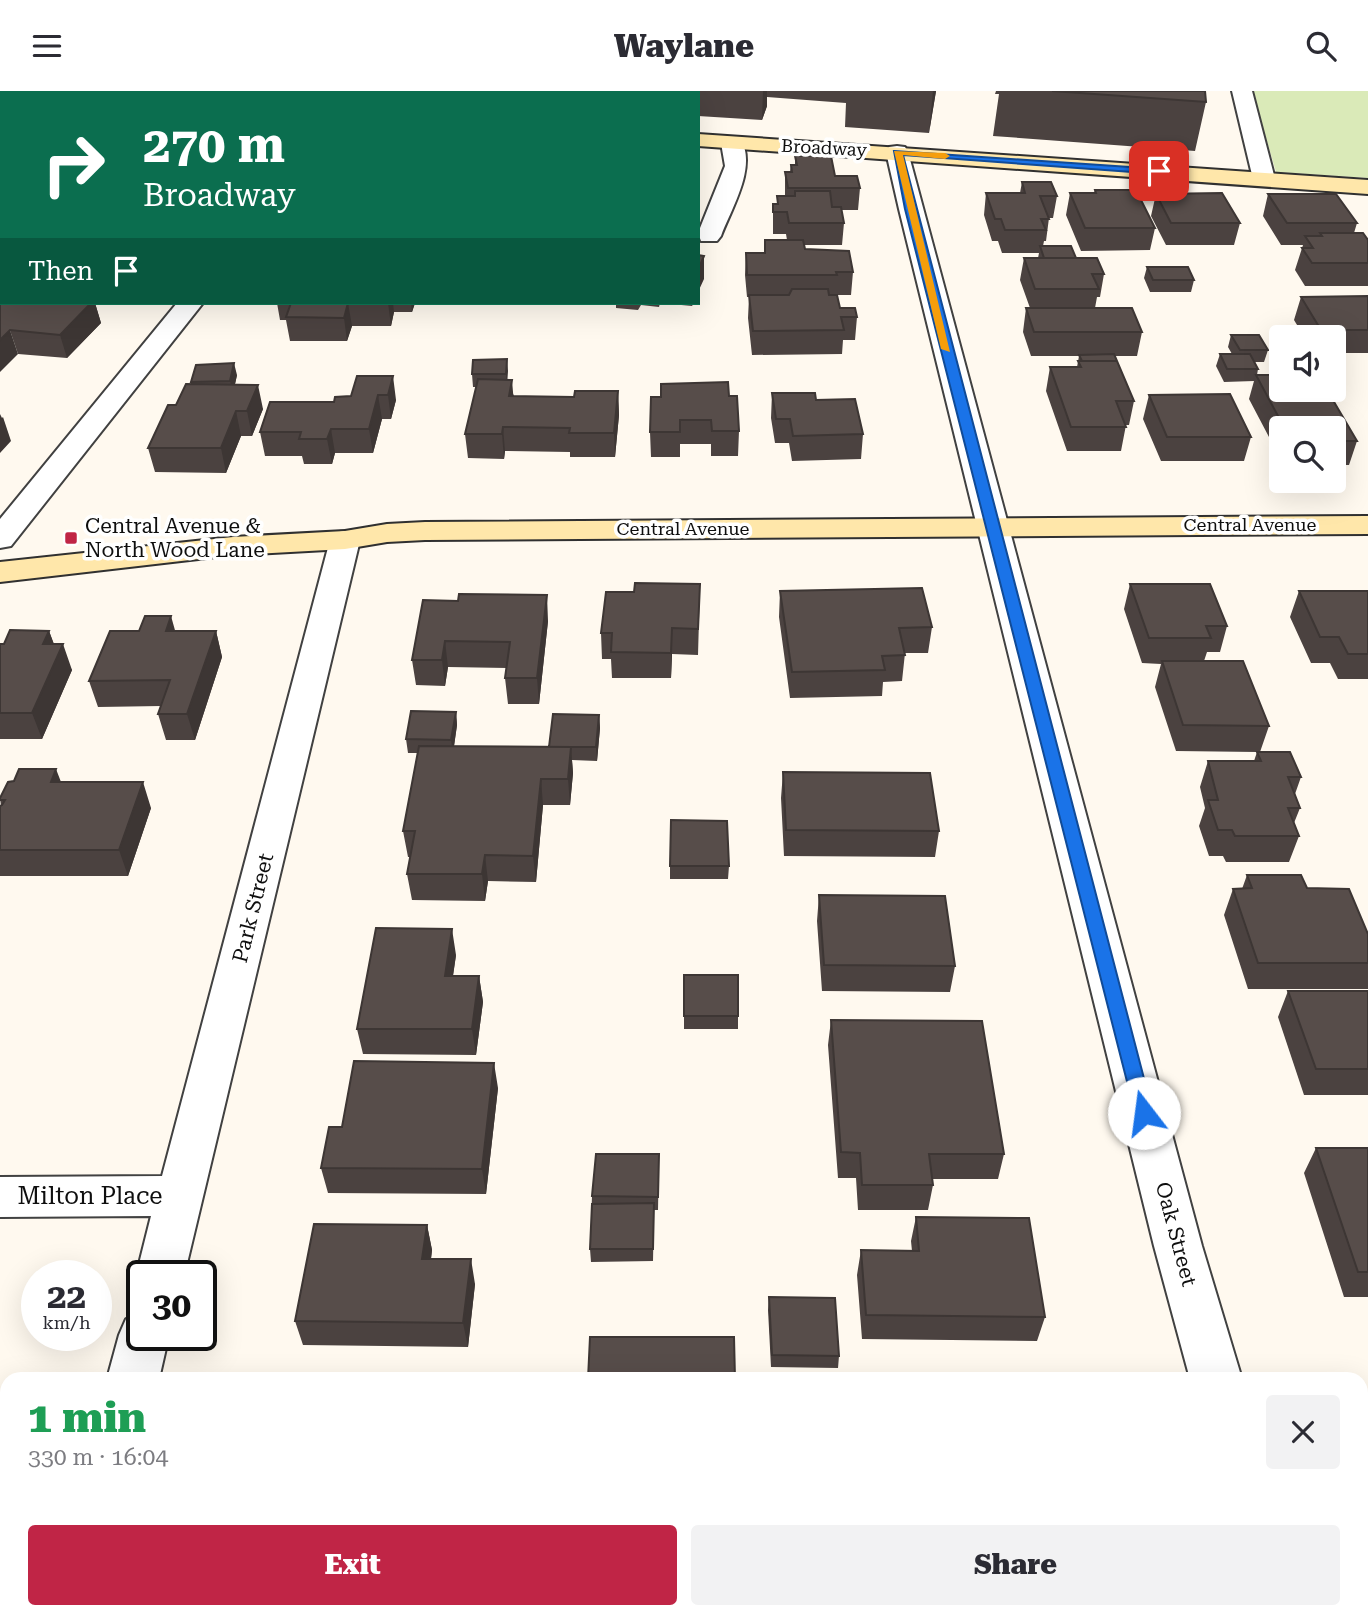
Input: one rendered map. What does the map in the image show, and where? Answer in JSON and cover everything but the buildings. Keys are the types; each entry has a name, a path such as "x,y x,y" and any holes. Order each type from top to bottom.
{"street":[{"path":"1242,91 1264,179"},
{"name":"Broadway","path":"700,140 1368,187"},
{"path":"709,236 736,166 732,143"},
{"name":"Oak Street","path":"897,152 1171,1220 1214,1372"},
{"path":"0,539 188,305"},
{"name":"Central Avenue","path":"0,572 233,546 345,540 387,533 425,531 1368,525"},
{"name":"Park Street","path":"164,1260 345,540"},
{"name":"Milton Place","path":"0,1197 181,1196"},
{"path":"135,1372 140,1351"}],"green space":[{"path":"1252,91 1368,91 1368,178 1276,172"}],"slow traffic":[{"path":"945,156 897,152 946,349"}],"place":[{"name":"Central Avenue & North Wood Lane","path":"71,538"}],"route":[{"path":"1144,1113 897,152 1159,171"}]}
